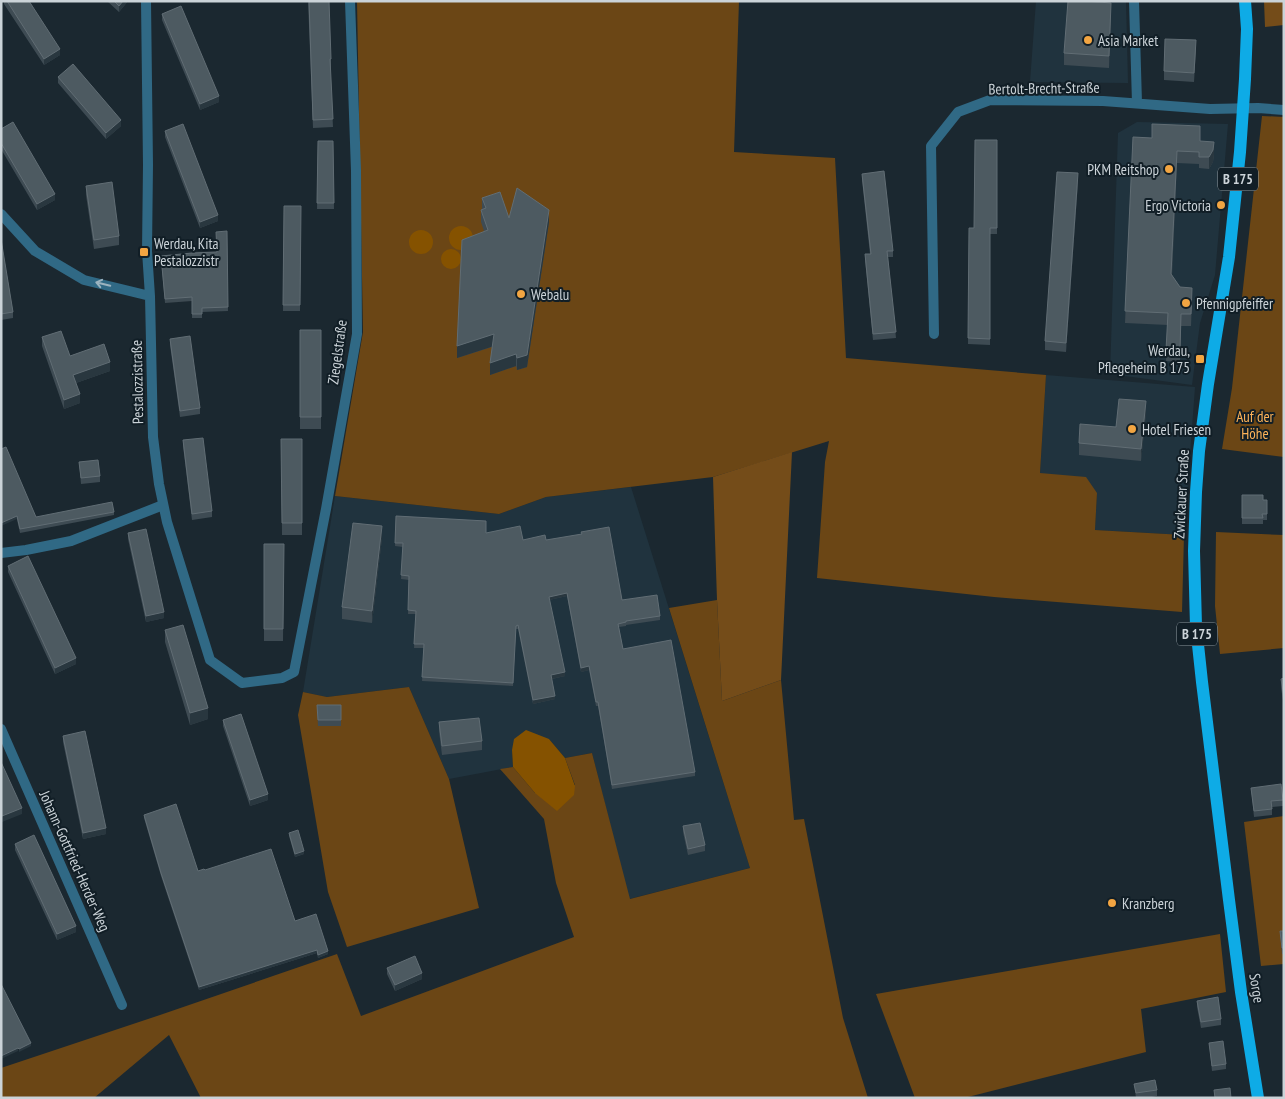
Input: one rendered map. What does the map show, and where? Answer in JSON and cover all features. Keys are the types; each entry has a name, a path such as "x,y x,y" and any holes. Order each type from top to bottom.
{"main road":[{"name":"Zwickauer Straße","path":"1226,883 1197,636 1194,551 1199,451 1237,192 1244,108 1245,1"},
{"name":"Sorge","path":"1226,883 1258,1098"}],"street":[{"name":"Pestalozzistraße","path":"146,1 147,251 154,437 163,505 210,660 242,683 282,678 294,672"},
{"name":"Ziegelstraße","path":"294,672 326,509 357,334 356,171 350,1"},
{"path":"1134,1 1136,103"},
{"name":"Bertolt-Brecht-Straße","path":"934,334 931,146 958,112 990,100 1136,103 1210,109 1244,108"},
{"path":"1244,108 1284,110"},
{"path":"1,214 35,251 84,280 150,296"},
{"path":"1,553 72,541 163,505"},
{"name":"Johann-Gottfried-Herder-Weg","path":"1,729 122,1005"}],"shaded area":[{"path":"1036,1 1126,1 1128,83 1030,82"},
{"path":"1264,1 1284,1 1284,25 1265,27"},
{"path":"1137,122 1228,124 1215,275 1200,323 1192,385 1110,374 1118,133"},
{"path":"461,226 469,230 473,238 469,246 461,250 453,246 449,238 453,230"},
{"path":"421,230 430,233 433,242 430,251 421,254 412,251 409,242 412,233"},
{"path":"451,249 458,252 461,259 458,266 451,269 444,266 441,259 444,252"},
{"path":"1046,375 1195,387 1184,535 1095,530 1097,493 1040,473"},
{"path":"792,452 781,680 722,701 713,477"},
{"path":"631,487 750,868 629,899 592,753 565,758 549,739 512,750 513,767 449,779 409,687 327,697 303,692 335,496 499,514 546,497"},
{"path":"526,730 549,739 565,758 575,786 574,795 557,811 535,793 513,767 512,750 514,739"}],"green space":[{"path":"357,1 739,1 734,152 835,158 846,358 1046,375 1040,473 1086,477 1097,493 1095,530 1184,535 1182,612 994,597 817,578 825,462 829,441 713,477 546,497 499,514 335,496 363,332"},
{"name":"Auf der Höhe","path":"1262,116 1284,117 1284,457 1222,449 1232,388"},
{"path":"1216,532 1284,535 1284,648 1220,654 1215,606"},
{"path":"717,600 722,701 781,680 794,820 804,819 843,1018 868,1098 201,1098 169,1035 94,1098 1,1098 1,1068 337,954 361,1016 574,937 556,883 544,819 500,769 513,767 535,793 575,785 565,758 592,753 630,899 750,868 669,608"},
{"path":"409,687 449,779 479,908 347,947 328,892 298,715 303,692 327,697"},
{"path":"1284,816 1284,964 1261,966 1244,822"},
{"path":"1220,934 1226,992 1141,1009 1146,1052 964,1098 915,1098 876,994"}],"building":[{"path":"7,1 29,1 60,49 44,59"},
{"path":"114,1 123,1 119,6"},
{"path":"309,1 329,1 333,119 313,120"},
{"name":"Asia Market","path":"1068,1 1111,3 1109,56 1064,53"},
{"path":"181,6 219,96 200,104 162,14"},
{"path":"1165,39 1196,40 1194,73 1164,71"},
{"path":"73,64 121,120 106,133 58,77"},
{"path":"13,122 55,194 37,204 1,143 1,129"},
{"path":"183,124 218,215 200,222 165,131"},
{"path":"1152,124 1200,126 1200,141 1214,142 1213,150 1209,157 1199,157 1199,152 1177,151 1171,274 1180,287 1192,288 1191,314 1181,314 1180,350 1166,350 1168,313 1125,311 1133,137 1152,138"},
{"path":"975,140 997,140 997,228 990,228 990,339 968,338 969,228 974,228"},
{"path":"318,141 333,141 334,203 317,203"},
{"path":"884,171 893,251 887,251 896,332 873,334 865,254 871,254 862,174"},
{"path":"1057,172 1078,173 1066,343 1045,341"},
{"path":"112,182 119,236 94,240 86,186"},
{"path":"517,188 549,210 527,355 517,358 516,354 490,363 494,334 457,346 462,240 488,230 481,210 486,208 482,198 500,192 509,218"},
{"path":"284,206 301,206 300,305 283,305"},
{"path":"227,231 228,307 202,308 202,314 192,314 192,297 165,299 161,256 217,252 216,232"},
{"path":"1,239 13,312 1,314"},
{"path":"300,330 321,330 321,417 300,417"},
{"path":"61,331 70,356 104,344 110,362 73,375 80,394 64,400 42,337"},
{"path":"190,336 200,408 180,411 170,339"},
{"path":"1119,399 1146,401 1141,449 1079,443 1080,424 1116,427"},
{"path":"203,438 212,511 192,514 183,440"},
{"path":"281,439 302,439 302,523 282,523"},
{"path":"6,447 36,517 112,502 114,512 20,529 17,516 1,523 1,449"},
{"path":"98,460 100,476 81,478 79,462"},
{"path":"1242,495 1263,495 1263,500 1267,500 1267,514 1262,514 1263,518 1242,518"},
{"path":"396,516 486,521 486,533 520,526 523,540 545,535 546,540 609,527 622,600 657,595 660,616 618,624 623,649 671,640 695,772 612,785 598,702 596,702 589,666 581,668 567,593 549,597 565,672 551,675 555,696 533,700 518,625 516,626 513,683 422,677 424,644 414,644 416,611 408,610 409,576 401,575 403,543 395,543"},
{"path":"353,523 382,526 372,611 342,607"},
{"path":"146,529 164,612 146,616 128,533"},
{"path":"264,544 284,544 283,629 264,629"},
{"path":"28,556 76,658 55,668 8,566"},
{"path":"183,625 208,708 190,713 165,630"},
{"path":"1284,678 1284,697 1281,679"},
{"path":"317,705 341,705 341,720 318,720"},
{"path":"241,714 268,794 250,800 223,720"},
{"path":"479,718 482,741 442,746 439,722"},
{"path":"85,731 106,828 83,833 63,736"},
{"path":"1,762 22,808 2,816 1,814"},
{"path":"1281,784 1283,800 1271,801 1272,809 1254,811 1251,788"},
{"path":"176,804 198,871 271,849 295,921 316,914 328,951 318,955 317,950 199,987 144,815"},
{"path":"700,823 705,845 688,849 683,826"},
{"path":"298,830 304,851 295,854 289,833"},
{"path":"34,835 76,926 57,934 15,844"},
{"path":"1280,931 1284,931 1284,948 1282,948"},
{"path":"415,956 422,973 395,985 387,968"},
{"path":"1,984 31,1043 1,1056"},
{"path":"1218,997 1221,1019 1201,1022 1197,1001"},
{"path":"1223,1041 1226,1064 1212,1066 1209,1043"},
{"path":"1155,1080 1157,1090 1136,1093 1134,1084"},
{"path":"1230,1088 1231,1098 1215,1098 1214,1090"}],"place":[{"name":"Asia Market","path":"1088,40"},
{"name":"PKM Reitshop","path":"1169,169"},
{"name":"Ergo Victoria","path":"1221,205"},
{"name":"Werdau, Kita Pestalozzistr","path":"144,252"},
{"name":"Webalu","path":"521,294"},
{"name":"Pfennigpfeiffer","path":"1186,303"},
{"name":"Werdau, Pflegeheim B 175","path":"1200,359"},
{"name":"Hotel Friesen","path":"1132,429"},
{"name":"Kranzberg","path":"1112,903"}]}
